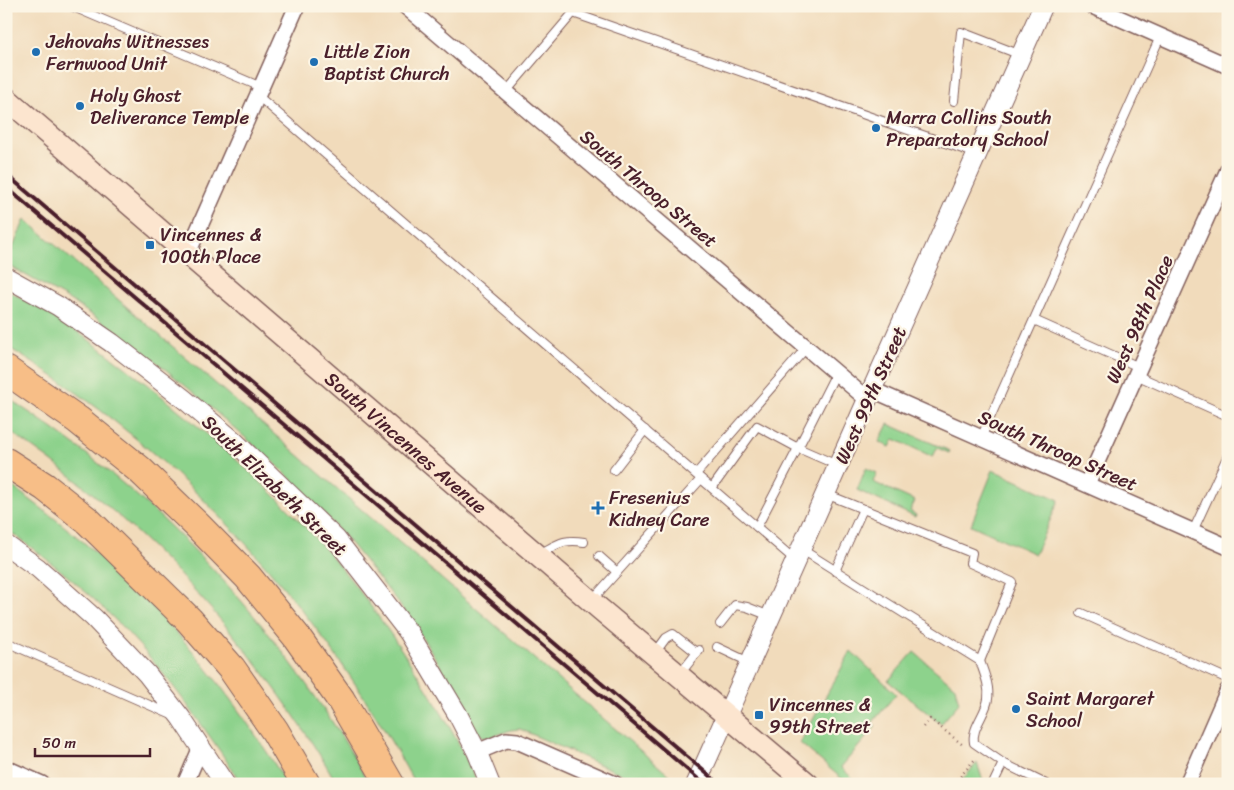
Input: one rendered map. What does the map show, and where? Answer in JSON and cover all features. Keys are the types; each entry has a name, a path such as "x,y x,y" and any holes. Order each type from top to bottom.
{"highway":[{"path":"6,370 78,420 140,470 248,577 296,636 341,700 390,784"},
{"path":"6,462 44,487 88,521 188,620 232,668 274,731 306,784"}],"main road":[{"name":"South Vincennes Avenue","path":"6,98 592,602 808,784"}],"street":[{"path":"188,253 297,6"},
{"name":"South Throop Street","path":"405,6 836,373 870,395 982,438 1228,547"},
{"name":"West 99th Street","path":"696,784 728,716 1043,6"},
{"path":"1092,6 1228,66"},
{"name":"West 98th Place","path":"1087,484 1228,170"},
{"name":"South Elizabeth Street","path":"6,277 58,306 104,338 184,399 234,441 336,539 409,633 458,715 477,752 490,784"},
{"path":"6,545 38,568 94,618 147,674 181,718 225,784"},
{"path":"1187,784 1228,690"},
{"path":"477,752 506,740 518,741 615,784"},
{"path":"185,784 201,747"},
{"path":"6,768 42,784"}],"lane":[{"path":"71,6 260,91 757,527 799,555 835,571 980,661 987,681 988,700 973,737 974,743 1003,764 1046,784"},
{"path":"505,93 573,9 977,154"},
{"path":"954,101 962,32 1021,55"},
{"path":"982,438 1160,37"},
{"path":"1034,320 1228,416"},
{"path":"592,602 806,348"},
{"path":"757,527 836,373"},
{"path":"712,488 757,426 798,448 839,466"},
{"path":"614,470 645,430"},
{"path":"1193,531 1228,455"},
{"path":"826,494 972,553 970,563 1012,582 980,661"},
{"path":"835,571 863,509"},
{"path":"538,555 563,541 584,542"},
{"path":"599,556 617,572"},
{"path":"720,624 735,605 747,607 772,617"},
{"path":"1081,613 1228,679"},
{"path":"654,654 666,638 673,634 698,652 679,675"},
{"path":"6,642 181,718"},
{"path":"717,647 751,663"},
{"path":"994,784 1003,764"}],"path":[{"path":"923,727 930,719 964,746"},
{"path":"954,784 977,756"}],"green space":[{"path":"25,219 678,784 644,784 520,729 488,738 480,735 428,646 397,601 321,510 279,467 137,346 73,302 6,264"},
{"path":"6,290 67,324 123,366 224,449 293,514 338,564 366,599 391,635 457,740 478,784 415,784 377,718 335,655 290,595 240,538 187,484 130,434 70,388 6,346"},
{"path":"6,397 91,457 131,490 205,561 273,639 304,681 338,731 369,784 337,784 301,726 259,667 195,591 160,555 86,488 6,429"},
{"path":"888,424 950,451 949,453 937,448 933,457 894,439 890,447 879,442"},
{"path":"866,468 877,473 873,482 915,501 910,511 916,515 915,517 857,490"},
{"path":"993,470 1059,500 1035,554 971,525"},
{"path":"6,482 53,517 98,555 127,581 172,627 233,703 287,784 241,784 179,694 125,630 42,555 6,529"},
{"path":"851,651 896,694 872,723 876,726 841,767 858,784 848,784 800,743"},
{"path":"914,652 955,687 959,703 941,724 888,681"},
{"path":"977,763 984,784 959,784"}],"railway":[{"path":"6,174 719,784"},
{"path":"6,187 704,784"}],"place":[{"name":"Jehovahs Witnesses Fernwood Unit","path":"36,52"},
{"name":"Little Zion Baptist Church","path":"314,62"},
{"name":"Holy Ghost Deliverance Temple","path":"80,106"},
{"name":"Marra Collins South Preparatory School","path":"876,128"},
{"name":"Vincennes & 100th Place","path":"150,245"},
{"name":"Fresenius Kidney Care","path":"598,508"},
{"name":"Saint Margaret School","path":"1016,709"},
{"name":"Vincennes & 99th Street","path":"759,715"}]}
